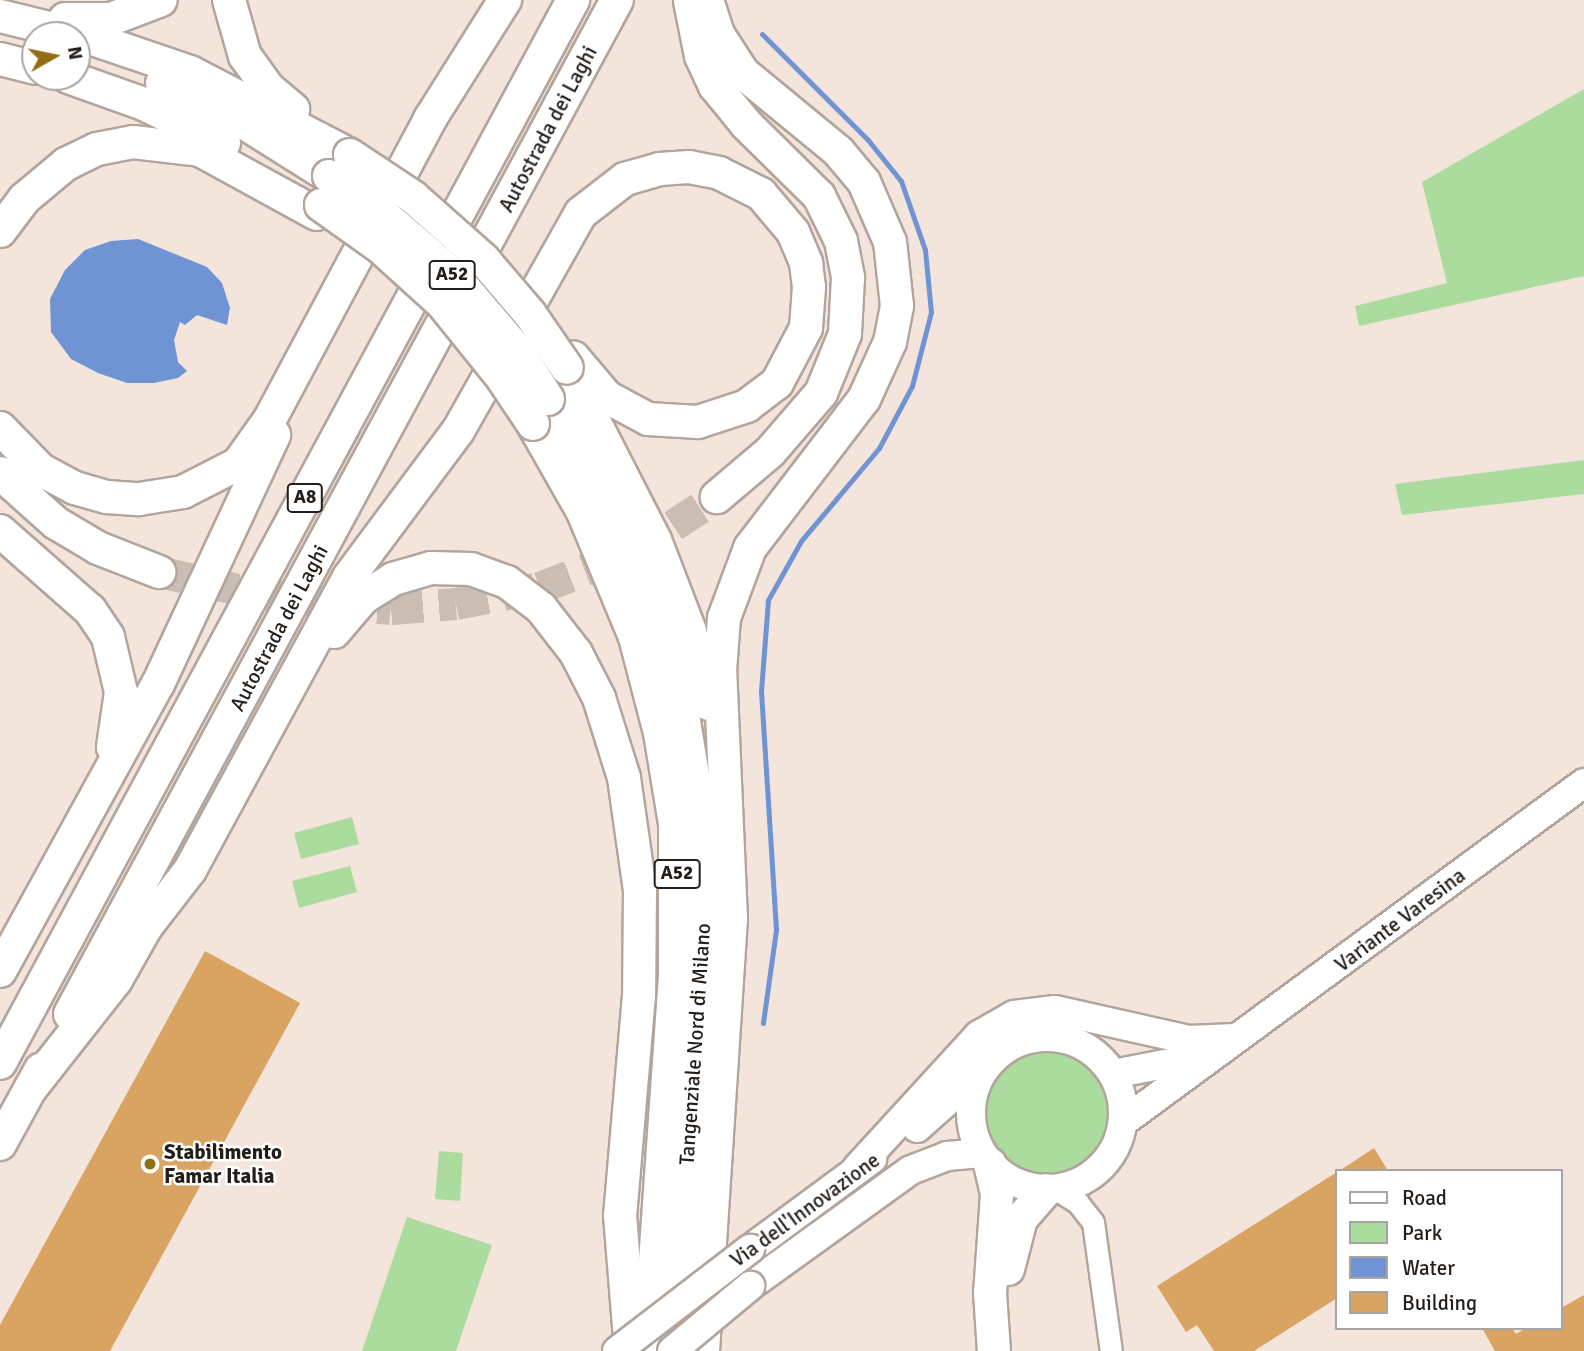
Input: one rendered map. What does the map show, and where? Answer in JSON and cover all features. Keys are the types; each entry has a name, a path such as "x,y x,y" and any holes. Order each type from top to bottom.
{"highway":[{"path":"0,6 87,21 125,16 161,0"},
{"path":"229,0 238,41 260,78 291,107 335,179"},
{"path":"0,428 33,464 75,488 131,499 183,492 225,474 250,450 393,185 505,0"},
{"name":"Autostrada dei Laghi","path":"0,1063 573,0"},
{"name":"Autostrada dei Laghi","path":"0,1144 617,0"},
{"path":"690,0 699,47 715,86 746,124 800,172 828,209 841,241 849,296 841,351 821,393 770,452 717,497"},
{"path":"703,1351 713,1173 729,969 728,830 720,652 735,580 765,526 837,439 864,399 895,323 897,285 883,219 864,183 838,150 743,73 718,34 707,0"},
{"path":"0,16 90,38 190,72 335,179"},
{"path":"0,30 21,35"},
{"name":"Tangenziale Nord di Milano","path":"91,56 193,96 335,179 379,211 452,274 517,350 540,412 635,637 660,733 675,824 675,976 649,1351"},
{"path":"0,59 21,64"},
{"name":"Tangenziale Nord di Milano","path":"91,86 335,179 380,247 442,303 540,412 599,485 641,576 670,663 693,774 704,908 674,1351"},
{"path":"0,231 24,199 60,168 97,149 133,142 200,150 335,179 398,186 496,274 570,363 607,397 648,419 698,422 747,406 777,383 806,328 809,287 806,263 793,232 761,194 705,169 673,167 643,172 594,199 570,228 458,431 349,577 190,870 146,927 116,980 31,1087"},
{"path":"0,971 111,772 201,597 312,339"},
{"path":"570,363 655,540 690,631 709,709 728,830"},
{"path":"0,473 56,523 99,548 159,572"},
{"path":"0,531 89,610 107,637 120,677 122,708 115,741 62,856"},
{"path":"249,762 351,611 376,589 411,573 452,567 507,582 541,608 576,653 617,750 638,862 639,995 621,1215 631,1351"},
{"path":"986,1158 997,1194 990,1293 994,1351"},
{"path":"713,1173 714,1351"},
{"path":"1008,1351 1006,1286 1013,1239 1030,1203 1051,1189"}],"main road":[{"name":"Variante Varesina","path":"1123,1122 1584,783"},
{"path":"858,1168 979,1035 1014,1015 1055,1010 1189,1040 1241,1037"},
{"path":"1047,1037 1086,1047 1113,1074 1122,1097 1123,1122 1116,1146 1102,1167 1082,1181 1051,1189 1010,1180 986,1158 971,1114 975,1088 989,1065 1009,1047 1047,1037"},
{"name":"Variante Varesina","path":"1113,1074 1146,1071 1214,1053"},
{"name":"Via dell'Innovazione","path":"617,1351 858,1168 902,1140 989,1065"},
{"name":"Via dell'Innovazione","path":"674,1351 750,1286 911,1170 947,1156 986,1158"}],"street":[{"path":"1051,1189 1078,1203 1093,1222 1100,1300 1111,1351"}],"green space":[{"path":"1584,89 1584,276 1359,326 1355,306 1447,283 1422,182"},
{"path":"1584,460 1584,494 1402,515 1395,484"},
{"path":"352,817 359,844 301,859 294,833"},
{"path":"350,866 357,892 299,908 292,881"},
{"path":"1046,1052 1069,1057 1089,1070 1102,1090 1107,1113 1102,1136 1089,1156 1069,1169 1046,1174 1023,1169 1003,1156 990,1136 985,1113 990,1090 1003,1070 1023,1057"},
{"path":"439,1151 463,1153 460,1201 435,1199"},
{"path":"407,1217 492,1245 456,1351 362,1351"}],"water":[{"path":"138,239 207,267 222,283 230,308 227,325 197,315 185,325 180,322 174,340 178,362 187,371 178,378 154,383 127,383 98,373 71,359 51,332 50,299 65,270 85,250 111,241"}],"building":[{"name":"Stabilimento Famar Italia","path":"205,951 300,1003 110,1351 0,1351 0,1325"},
{"path":"1374,1148 1387,1169 1342,1169"},
{"path":"1336,1173 1336,1299 1254,1351 1214,1351 1197,1325 1186,1332 1157,1286"},
{"path":"1584,1295 1584,1351 1495,1351 1483,1330 1513,1330 1516,1334 1523,1330 1563,1330 1563,1307"}],"waterway":[{"path":"762,34 868,140 901,181 925,250 931,312 912,386 879,448 801,541 768,600 761,691 776,930 763,1023"}],"tunnel":[{"path":"159,572 248,592 330,603 391,609 456,604 540,588 633,552 717,497"}],"place":[{"name":"Stabilimento Famar Italia","path":"150,1164"}]}
